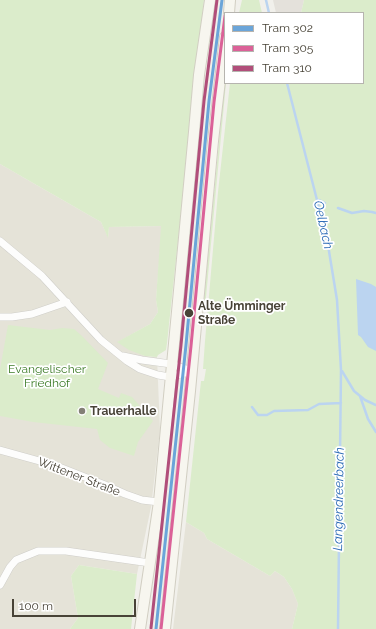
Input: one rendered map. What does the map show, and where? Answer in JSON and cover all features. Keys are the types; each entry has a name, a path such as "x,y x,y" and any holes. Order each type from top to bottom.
{"main road":[{"path":"140,629 158,502 199,75 210,0"},
{"path":"228,12 230,0"},
{"path":"165,629 192,371 213,141 224,46"}],"street":[{"path":"0,241 42,276 101,340 119,355 140,369 158,375 170,376 192,371"},
{"path":"0,318 32,314 67,302"},
{"path":"119,355 171,364 192,371"},
{"name":"Wittener Straße","path":"0,450 54,465 142,500 158,502"},
{"path":"0,584 16,560 38,551 66,551 150,563"}],"shaded area":[{"path":"273,0 304,0 301,12 276,12"},
{"path":"0,164 101,222 108,237 109,227 162,226 156,300 158,312 150,324 118,342 145,356 157,357 160,430 151,507 137,574 79,565 71,576 78,618 70,629 0,629"},
{"path":"186,522 204,533 207,539 270,576 275,571 284,577 292,589 298,604 292,629 173,629"}],"green space":[{"path":"0,0 204,0 167,343 166,350 157,357 145,356 129,350 117,342 150,324 158,312 156,300 161,226 109,227 108,238 101,222 0,164"},
{"path":"242,0 259,0 262,12 239,12"},
{"path":"304,0 376,0 376,629 292,629 298,604 292,589 284,577 275,571 270,576 207,539 204,533 186,522 201,381 204,381 206,369 203,369 205,341 218,192 230,84 364,84 364,12 301,12"},
{"path":"225,84 226,84 205,308 203,308"},
{"name":"Evangelischer Friedhof","path":"8,325 50,330 62,328 74,329 108,363 98,389 119,398 121,393 132,397 153,421 138,442 134,456 110,448 100,440 97,429 33,422 0,416 0,369"},
{"path":"79,565 137,574 131,629 70,629 78,618 71,576"}],"water":[{"path":"356,279 376,287 376,351 368,347 358,335"}],"waterway":[{"name":"Oelbach","path":"266,0 269,12"},
{"name":"Oelbach","path":"287,84 327,239 337,300 341,370 338,629"},
{"name":"Oelbach","path":"319,200 325,203"},
{"path":"338,208 352,213 364,211 376,213"},
{"path":"342,371 354,391 365,400 376,405"},
{"path":"360,396 368,419 376,432"},
{"path":"252,407 258,415 267,415 274,411 308,410 319,404 341,403"}],"tram line":[{"name":"310","path":"151,628 181,345 204,101 217,0"},
{"name":"302","path":"156,629 186,345 209,101 222,0"},
{"name":"305","path":"161,629 191,346 214,102 224,24"}],"place":[{"name":"Alte Ümminger Straße","path":"189,313"},
{"name":"Trauerhalle","path":"82,411"}],"water label":[{"name":"Langendreerbach","path":"339,499"}]}
